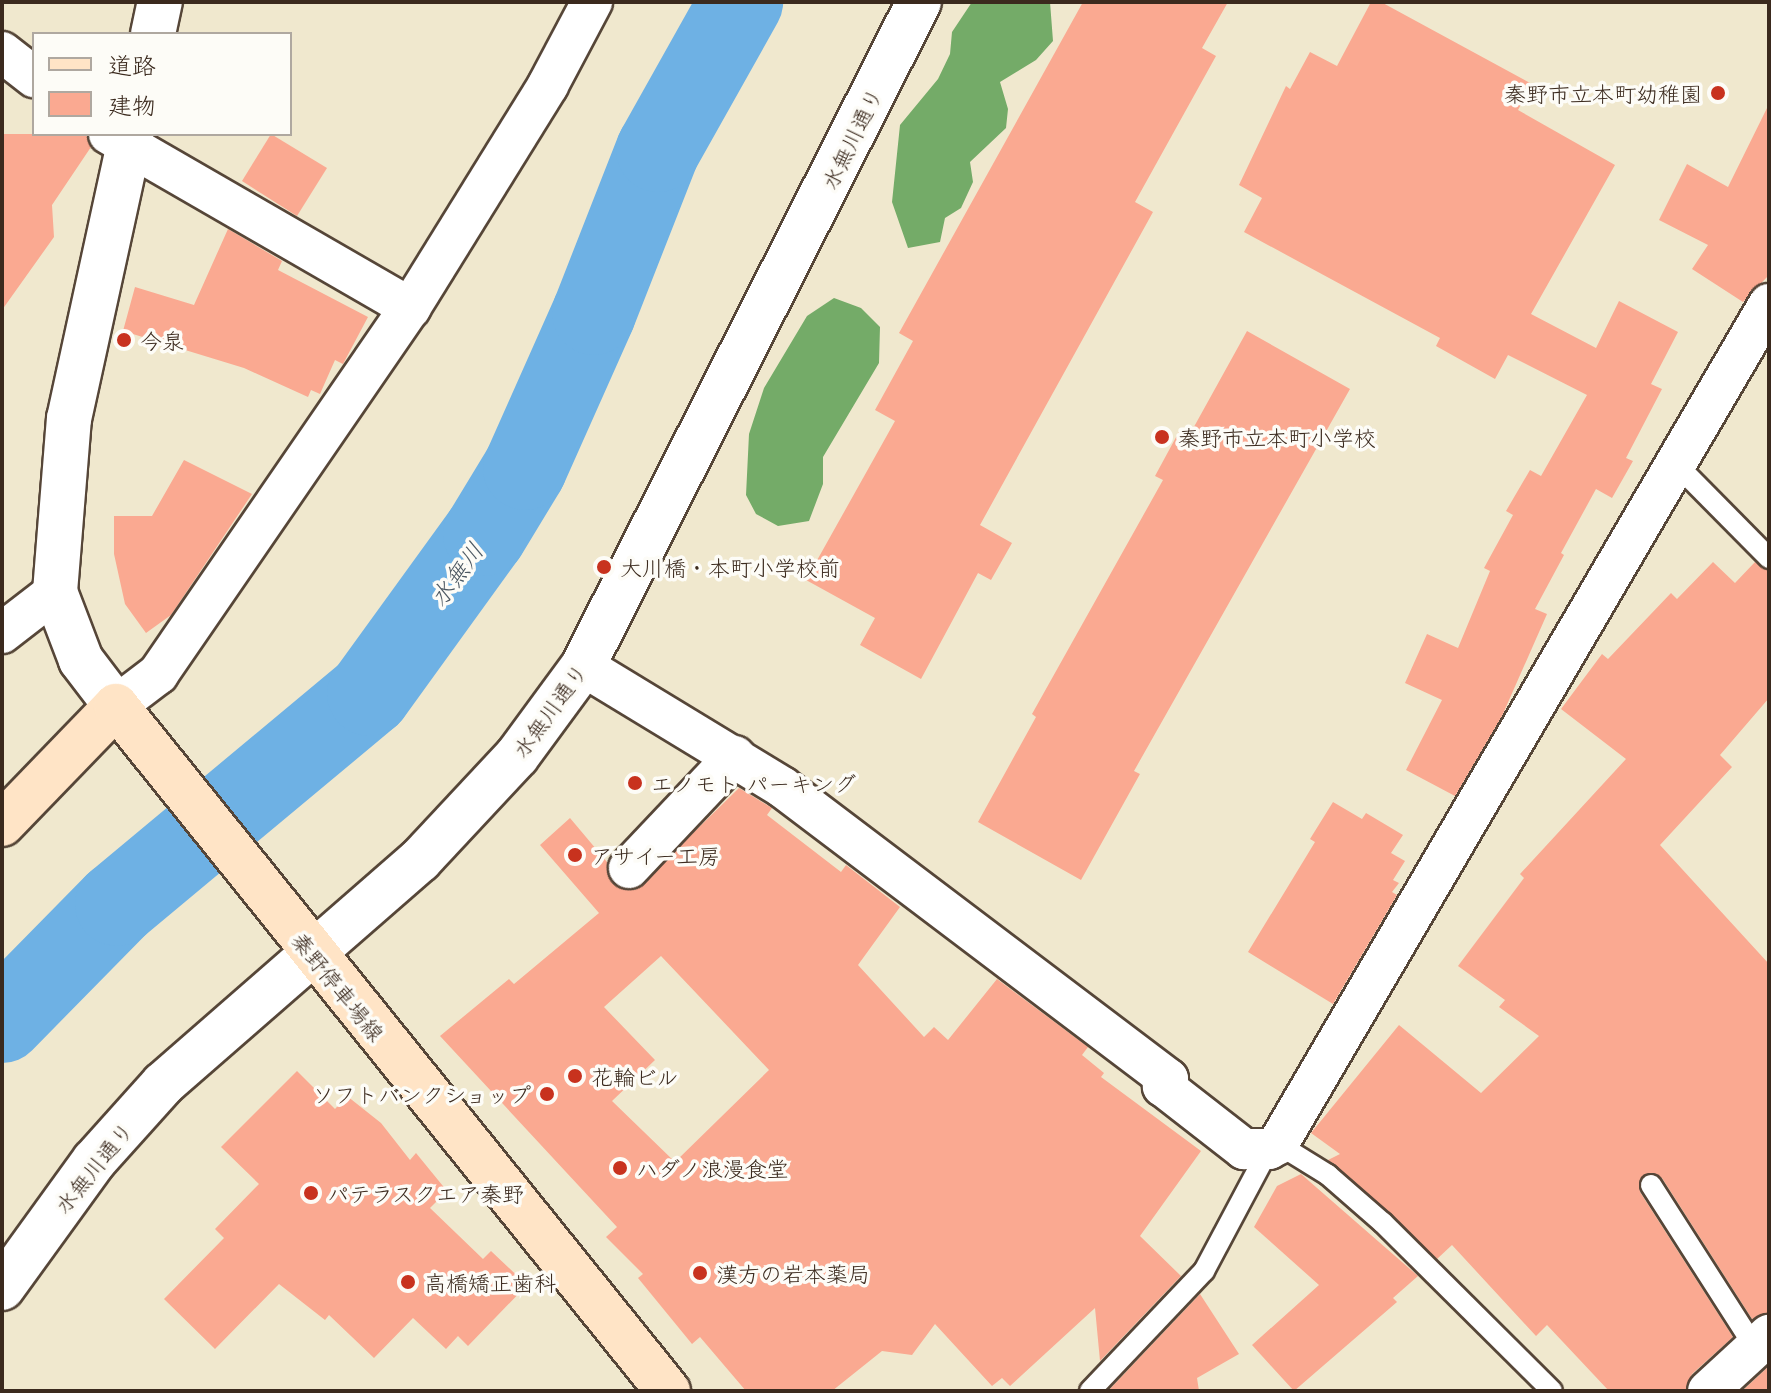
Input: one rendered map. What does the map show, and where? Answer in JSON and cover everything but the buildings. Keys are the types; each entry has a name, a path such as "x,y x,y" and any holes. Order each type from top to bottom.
{"main road":[{"path":"2,824 126,719"},
{"name":"秦野停車場線","path":"126,719 668,1391"}],"street":[{"path":"153,32 160,2"},
{"path":"410,308 123,139 69,419 55,592 81,660 126,719 410,308 548,85 592,2"},
{"name":"水無川通り","path":"2,1288 94,1161 300,937 452,826 517,756 583,666 919,2"},
{"path":"2,52 32,75"},
{"path":"583,666 735,756 1168,1079 1163,1086 1244,1149 1274,1147 1769,304"},
{"path":"2,633 55,592"},
{"path":"629,868 735,756"},
{"path":"1708,1391 1762,1341"}],"lane":[{"path":"1677,465 1769,558"},
{"path":"1090,1391 1204,1271 1274,1147 1328,1175 1383,1223 1552,1391"},
{"path":"1651,1185 1762,1341"}],"green space":[{"path":"972,2 1050,2 1053,41 1036,60 1000,82 1008,109 1006,128 970,162 973,182 961,208 945,218 940,242 908,248 892,202 900,125 938,79 950,54 952,32"},
{"path":"834,298 861,308 880,327 879,363 823,457 823,484 809,521 778,526 756,514 746,495 749,434 764,388 807,316"}],"waterway":[{"name":"水無川","path":"2,1021 117,904 369,694 485,534 525,468 594,313 658,150 741,2"}],"place":[{"name":"秦野市立本町幼稚園","path":"1718,93"},
{"name":"今泉","path":"124,340"},
{"name":"秦野市立本町小学校","path":"1162,437"},
{"name":"大川橋・本町小学校前","path":"604,567"},
{"name":"エノモト パーキング","path":"635,783"},
{"name":"アサイー工房","path":"575,855"},
{"name":"花輪ビル","path":"575,1076"},
{"name":"ソフトバンクショップ","path":"547,1094"},
{"name":"ハダノ浪漫食堂","path":"620,1168"},
{"name":"パテラスクエア秦野","path":"311,1193"},
{"name":"漢方の岩本薬局","path":"700,1273"},
{"name":"高橋矯正歯科","path":"408,1282"}]}
